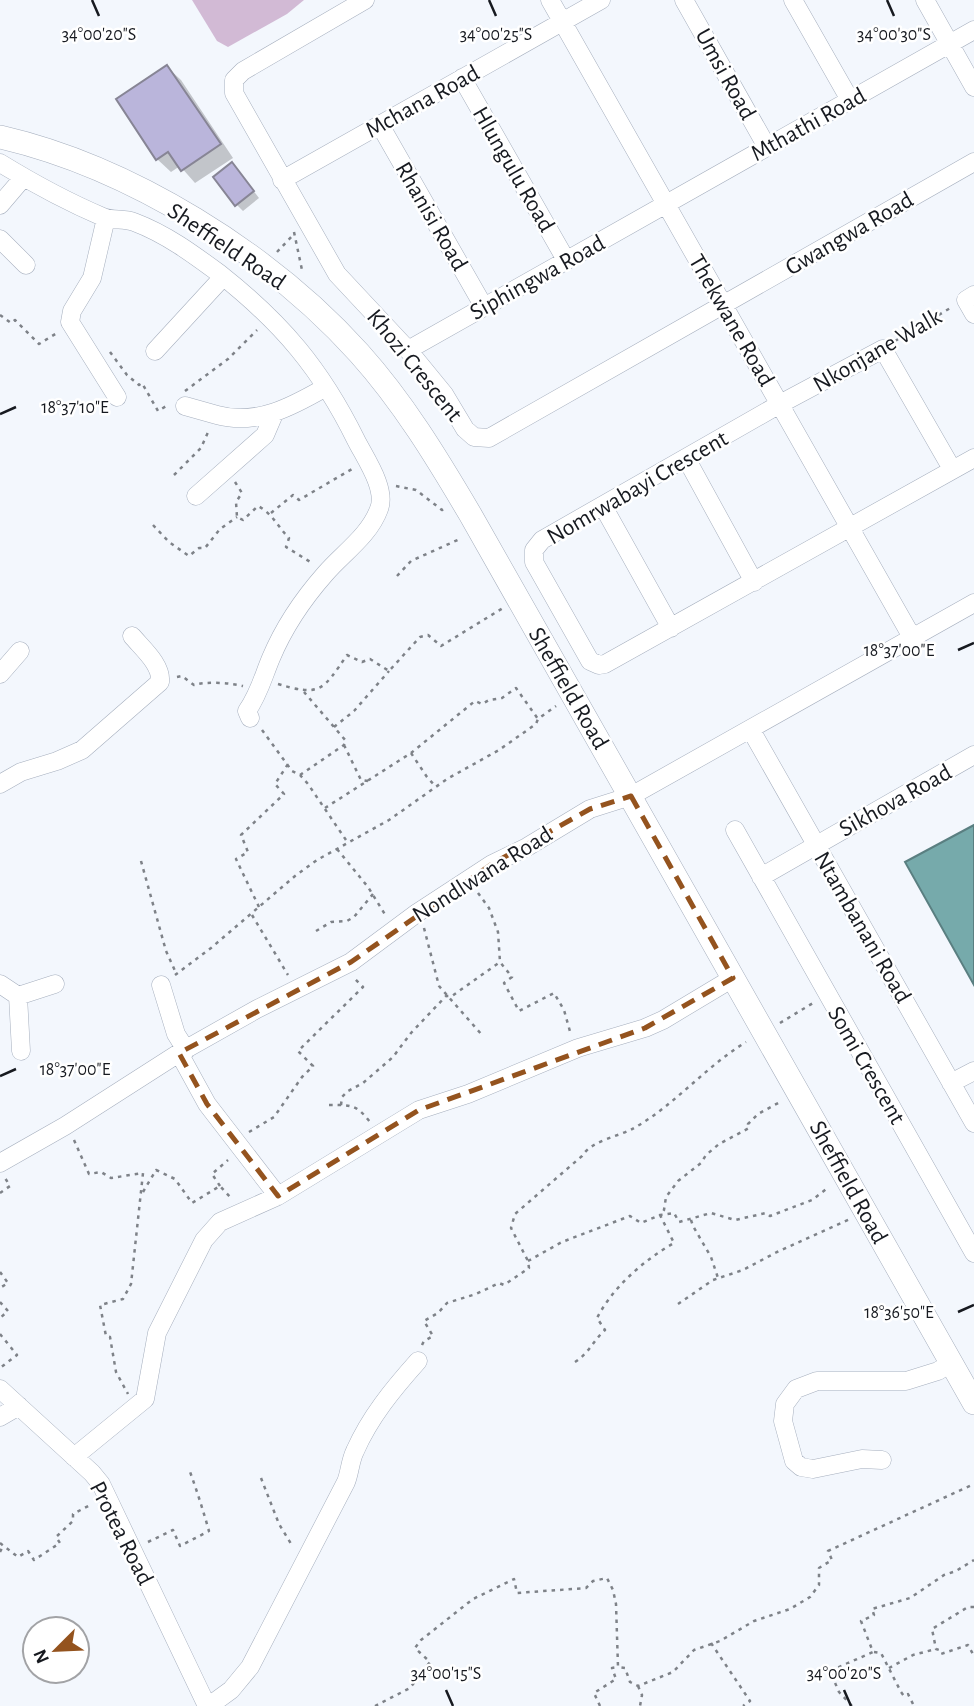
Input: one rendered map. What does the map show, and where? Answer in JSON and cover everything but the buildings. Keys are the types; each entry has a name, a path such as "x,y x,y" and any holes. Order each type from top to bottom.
{"street":[{"name":"Khozi Crescent","path":"365,0 243,71 233,86 239,105 337,274 408,350 474,437 489,438 723,304"},
{"name":"Thekwane Road","path":"550,0 914,639"},
{"name":"Mchana Road","path":"282,180 601,0"},
{"name":"Umsi Road","path":"684,0 767,147"},
{"path":"793,0 850,100"},
{"path":"925,0 974,87"},
{"name":"Mthathi Road","path":"666,204 974,30"},
{"name":"Hlungulu Road","path":"462,78 566,260"},
{"name":"Rhanisi Road","path":"380,125 484,307"},
{"name":"Sheffield Road","path":"0,137 55,153 97,170 186,214 222,237 271,273 358,352 387,387 436,457 733,978 770,1028 866,1213 974,1403"},
{"name":"Gwangwa Road","path":"723,304 974,162"},
{"path":"0,163 23,178 106,218 133,221 170,239 223,277 296,344 346,419 367,462 379,489 380,508 351,549 327,571 306,596 289,622 270,660 262,686 247,711 250,718"},
{"path":"0,205 23,178"},
{"name":"Siphingwa Road","path":"408,350 666,204"},
{"path":"106,218 93,278 72,311 71,322 117,397"},
{"path":"0,239 26,265"},
{"path":"155,351 223,277"},
{"path":"883,349 952,469"},
{"name":"Nkonjane Walk","path":"780,404 883,349"},
{"path":"185,406 217,415 245,417 274,414 326,387"},
{"name":"Nomrwabayi Crescent","path":"780,404 542,540 534,550 534,562 590,661 605,664 974,458"},
{"path":"196,496 265,435 274,414"},
{"path":"685,458 754,582"},
{"path":"603,506 671,628"},
{"name":"Nondlwana Road","path":"0,1163 257,1009 341,968 417,913 499,859 544,837 575,817 631,796 974,603"},
{"path":"0,784 21,772 82,750 160,682 155,664 132,636"},
{"path":"0,674 20,651"},
{"name":"Ntambanani Road","path":"751,730 974,1123"},
{"name":"Sikhova Road","path":"816,845 974,755"},
{"name":"Somi Crescent","path":"735,830 974,1253"},
{"path":"761,877 816,845"},
{"path":"75,1457 145,1399 157,1333 204,1240 214,1227 278,1196 378,1133 419,1111 468,1094 578,1048 645,1028 733,978"},
{"path":"0,984 18,996"},
{"path":"18,996 55,984"},
{"path":"161,985 182,1052 204,1100 278,1196"},
{"path":"18,996 21,1051"},
{"path":"951,1083 974,1071"},
{"path":"208,1706 231,1690 250,1667 346,1482 355,1451 367,1428 381,1405 418,1361"},
{"path":"882,1460 862,1460 813,1469 801,1467 794,1461 783,1421 785,1404 796,1389 817,1381 906,1381 938,1371 951,1363"},
{"name":"Protea Road","path":"0,1389 92,1473 108,1496 208,1706"},
{"path":"0,1417 19,1406"}],"path":[{"path":"299,211 294,223 294,234 304,281"},
{"path":"273,255 294,234"},
{"name":"Nkonjane Walk","path":"883,349 929,319 971,303"},
{"path":"92,359 107,348 127,375 139,385 142,383 158,411 177,402 185,406 186,389 228,359 264,323 260,317 264,312"},
{"path":"0,316 11,323 15,320 39,344 71,322"},
{"path":"174,475 201,448 217,415"},
{"path":"237,458 246,471 235,479 242,493 236,502 237,517"},
{"path":"271,513 293,495 299,500 367,462"},
{"path":"379,489 396,486 416,490 442,510 449,507"},
{"path":"237,517 243,520 258,506 271,513 275,526 289,538 286,547 327,571"},
{"path":"153,525 169,542 189,556 199,548 205,548 220,529 237,517"},
{"path":"397,576 411,561 465,536"},
{"path":"334,727 354,711 420,637 428,635 441,646 505,607"},
{"path":"161,678 182,676 194,685 201,682 215,685 227,683 304,692 326,686 347,656 362,662 370,659 389,671"},
{"path":"325,808 411,753 475,701 482,704 502,698 516,688 538,719"},
{"path":"304,692 346,741 344,745 361,779 368,781"},
{"path":"161,985 193,963 295,876 499,750 561,703"},
{"path":"250,718 294,773 300,775 348,843"},
{"path":"300,775 344,745"},
{"path":"411,753 436,787"},
{"path":"259,908 236,859 248,852 241,835 284,794 275,784 288,764"},
{"path":"337,849 373,894 396,930"},
{"path":"141,861 166,951 176,973"},
{"path":"468,879 494,920 500,941 500,962 512,977 504,983 519,1011 554,993 564,1010 568,1029 578,1048"},
{"path":"316,931 331,922 347,921 354,917 373,894"},
{"path":"417,913 428,941 436,982 482,1035"},
{"path":"251,915 296,991"},
{"path":"341,1105 342,1097 393,1057 411,1033 446,996 452,996 500,962"},
{"path":"240,1213 212,1174 249,1133 274,1117 313,1066 299,1051 363,987 341,968"},
{"path":"418,1361 424,1341 433,1336 424,1321 438,1314 447,1303 499,1283 504,1286 529,1268 511,1228 515,1214 587,1149 648,1119 711,1065 828,995"},
{"path":"660,1215 664,1210 666,1197 678,1181 729,1137 749,1128 748,1124 758,1114 783,1100"},
{"path":"329,1105 352,1105 360,1110 378,1133"},
{"path":"65,1126 89,1174 101,1172 111,1178 143,1173 126,1297 118,1302 100,1305 106,1336 110,1337 116,1372 132,1399 132,1409"},
{"path":"142,1194 156,1170 175,1179 192,1203 220,1186"},
{"path":"0,1171 10,1186 0,1193"},
{"path":"528,1261 562,1242 630,1216 640,1223 674,1213 679,1222 711,1213 736,1220 766,1213 770,1216 811,1200 832,1185"},
{"path":"678,1304 718,1278 743,1270 787,1247 866,1213"},
{"path":"575,1362 589,1353 593,1341 605,1330 597,1318 610,1297 632,1274 674,1243 660,1215"},
{"path":"691,1220 714,1264 718,1278"},
{"path":"0,1272 8,1283 0,1288"},
{"path":"0,1301 8,1311 0,1318"},
{"path":"0,1334 17,1354 0,1368"},
{"path":"133,1550 173,1530 180,1546 209,1531 203,1515 204,1508 189,1469"},
{"path":"261,1478 286,1540 308,1555"},
{"path":"638,1686 673,1672 694,1650 754,1621 790,1609 810,1597 819,1586 819,1568 832,1560 828,1551 974,1484"},
{"path":"0,1552 1,1545 18,1557 28,1551 34,1560 60,1543 57,1537 74,1521 74,1514 108,1496"},
{"path":"873,1652 861,1622 874,1615 872,1609 910,1598 944,1575 974,1560"},
{"path":"375,1706 410,1688 430,1662 415,1648 421,1640 473,1599 514,1579 517,1593 586,1588 593,1581 607,1578 616,1604 618,1667"},
{"path":"974,1606 932,1629 936,1649 941,1654 968,1644 974,1656"},
{"path":"711,1643 750,1702 743,1706"},
{"path":"889,1668 913,1655 936,1649"},
{"path":"852,1706 839,1692 830,1671 873,1652 881,1653 901,1692 904,1696 908,1695 915,1706"},
{"path":"600,1706 594,1693 616,1679 612,1668 618,1667 625,1668 630,1682 638,1686 642,1695 640,1706"}],"highlighted area":[{"path":"631,796 733,978 645,1028 419,1110 278,1196 207,1104 179,1053 351,962 492,864 590,809"}],"shaded area":[{"path":"192,0 304,0 287,14 228,47 217,41"}],"water":[{"path":"974,825 974,985 905,862"}]}
